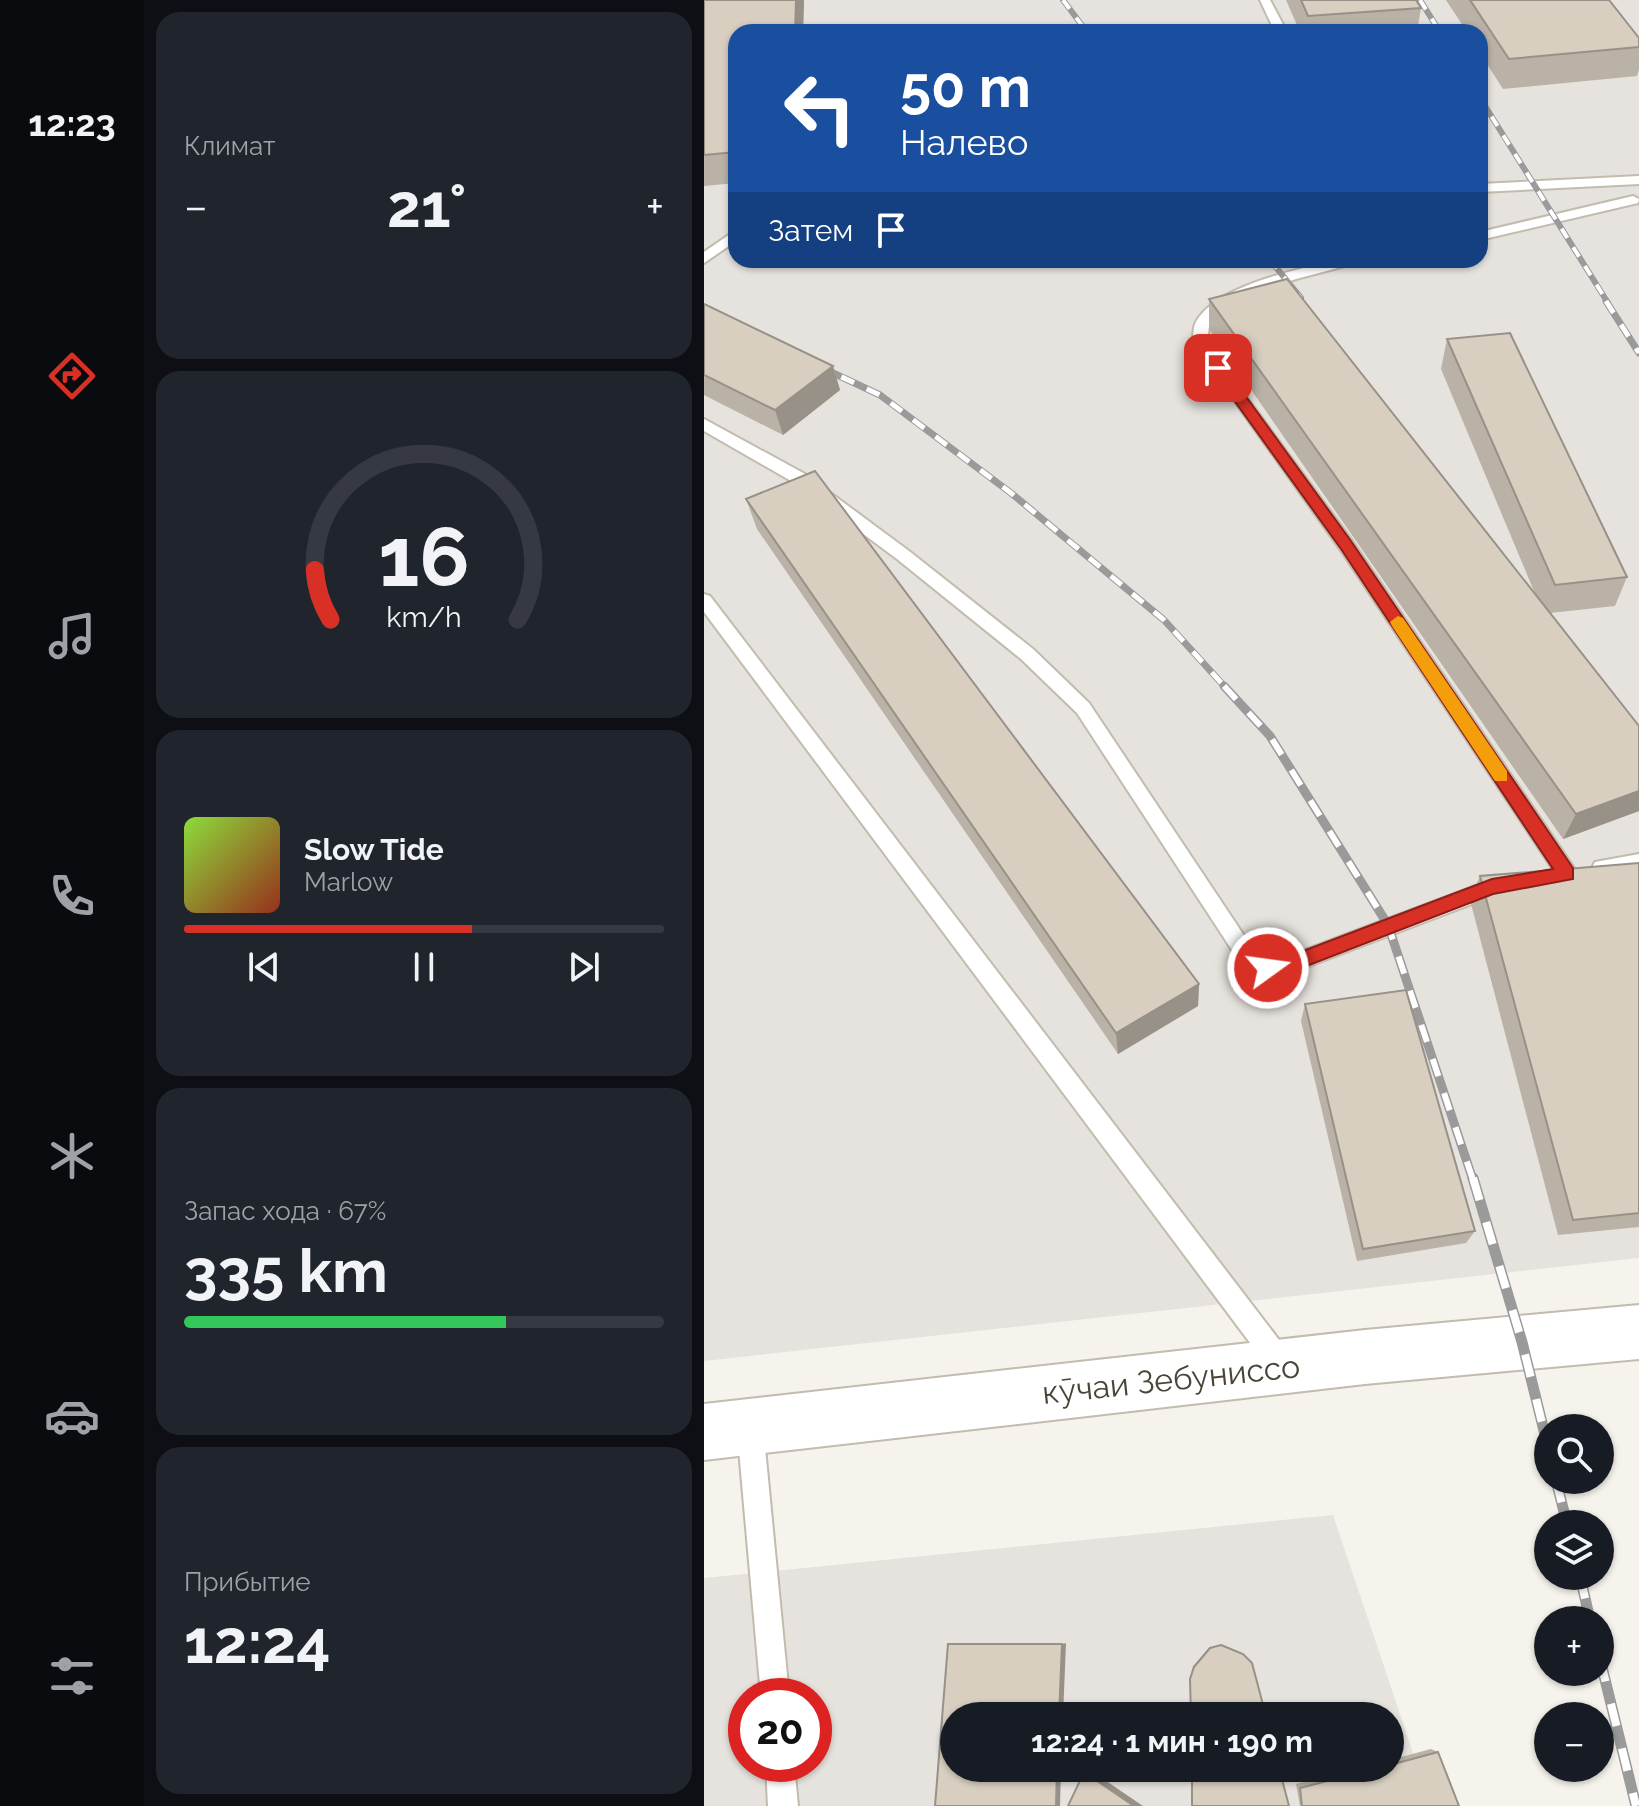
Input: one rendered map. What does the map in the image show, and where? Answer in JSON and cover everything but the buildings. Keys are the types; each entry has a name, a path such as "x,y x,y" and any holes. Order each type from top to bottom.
{"street":[{"name":"кӯчаи Зебуниссо","path":"727,1430 1284,1366 1639,1332"}],"lane":[{"path":"1265,0 1277,24"},
{"path":"1488,188 1639,180"},
{"path":"1615,181 1636,201"},
{"path":"1488,234 1636,201"},
{"path":"704,259 728,240"},
{"path":"1322,268 1284,276 1223,305 1204,319 1197,333 1200,343 1346,545 1559,875 1639,862"},
{"path":"704,424 811,486 1027,654 1061,686 1083,708 1250,961 1268,968 1291,964 1492,887 1522,882"},
{"path":"704,600 1284,1366"},
{"path":"727,1430 772,1678"},
{"path":"781,1782 783,1806"}],"shaded area":[{"path":"704,0 1639,0 1639,1258 704,1361"},
{"path":"1333,1515 1396,1702 940,1702 940,1782 1404,1782 1404,1726 1431,1806 704,1806 704,1578"}],"railway":[{"path":"1063,0 1081,24"},
{"path":"1420,0 1435,24"},
{"path":"1488,111 1608,303"},
{"path":"1277,268 1301,298"},
{"path":"1606,301 1639,353"},
{"path":"816,365 880,395 1011,493 1164,620 1226,688"},
{"path":"1224,686 1270,736 1388,925 1473,1180"},
{"path":"1473,1178 1522,1342 1540,1414"},
{"path":"1560,1494 1564,1510"},
{"path":"1583,1590 1587,1606"},
{"path":"1607,1686 1636,1806"}],"slow traffic":[{"path":"1398,622 1501,776"}],"route":[{"path":"1218,368 1346,545 1567,874 1492,887 1291,964 1268,968"}]}
